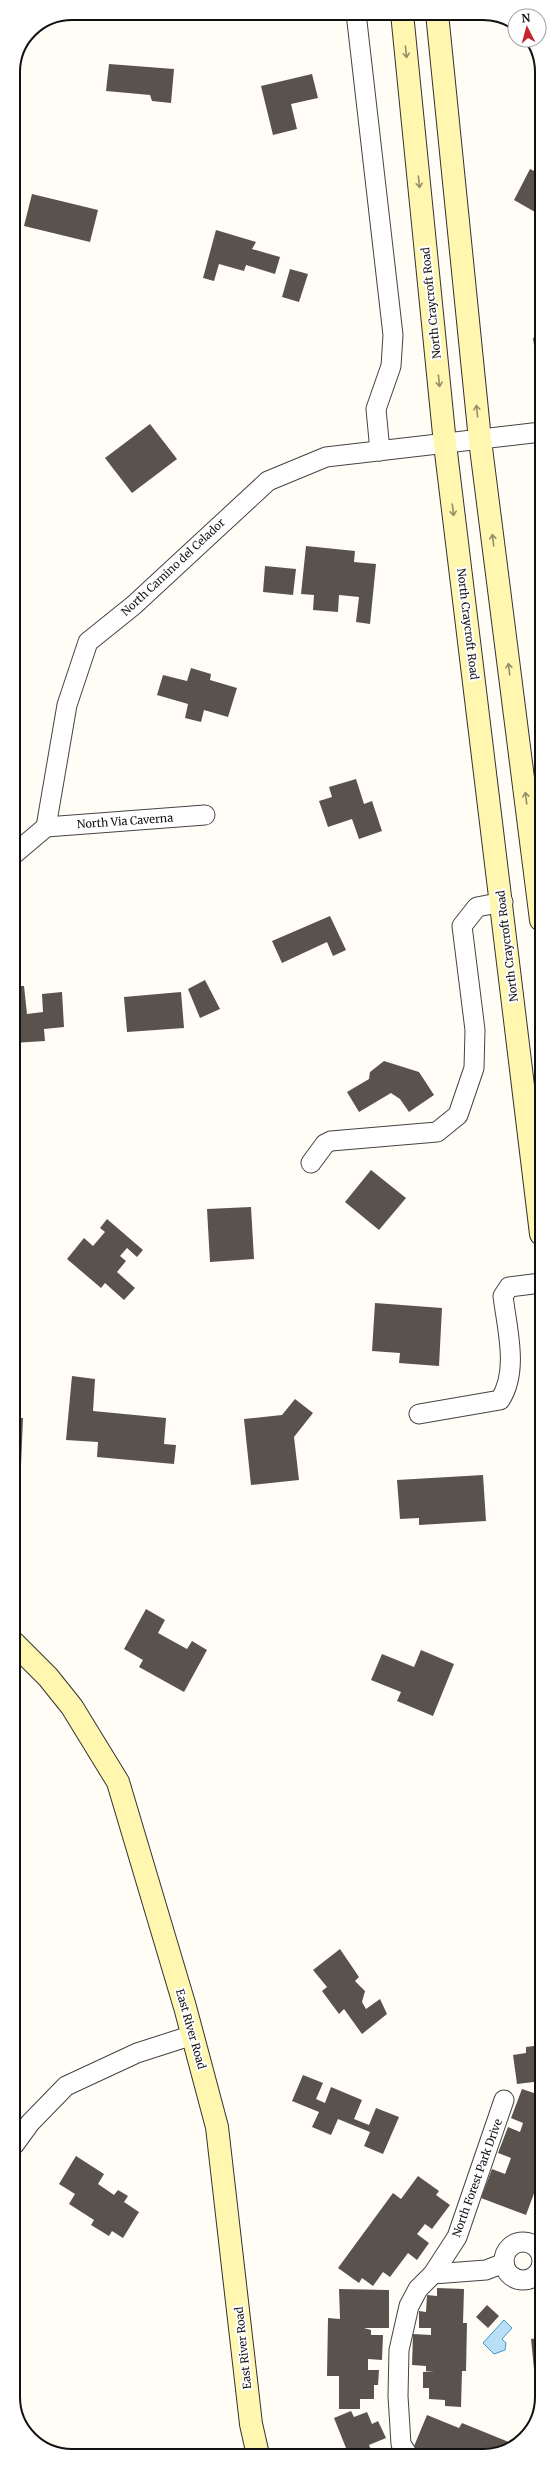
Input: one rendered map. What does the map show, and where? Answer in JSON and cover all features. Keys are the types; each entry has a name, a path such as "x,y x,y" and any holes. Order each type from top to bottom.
{"main road":[{"name":"North Craycroft Road","path":"403,20 445,444 503,902 535,1174"},
{"path":"438,20 480,440 535,873"},
{"name":"East River Road","path":"20,1649 48,1677 72,1707 118,1782 193,2035 217,2127 251,2424 257,2449"}],"street":[{"path":"357,20 393,335 391,366 376,409 380,451"},
{"name":"North Camino del Celador","path":"46,827 67,705 88,642 134,605 268,481 326,457 535,433"},
{"name":"North Via Caverna","path":"46,827 205,815"},
{"path":"20,849 46,827"},
{"path":"311,1163 325,1144 331,1141 438,1132 458,1115 474,1068 475,1030 462,926 477,907 503,902"},
{"path":"419,1414 500,1400 508,1388 510,1367 503,1296 509,1286 535,1284"},
{"path":"20,2137 30,2123 66,2086 136,2053 193,2035"},
{"name":"North Forest Park Drive","path":"405,2449 402,2444 400,2430 398,2396 399,2350 409,2306 418,2289 433,2274 457,2237 504,2100"},
{"path":"535,2247 531,2244 519,2242 508,2249 504,2263 512,2276 524,2280 530,2278 535,2274"},
{"path":"433,2274 486,2270 504,2263"}],"water":[{"path":"504,2320 512,2328 502,2339 506,2343 505,2350 494,2354 483,2343"}],"building":[{"path":"109,64 174,69 171,103 152,101 150,95 106,91"},
{"path":"312,74 318,98 291,104 297,129 273,135 261,86"},
{"path":"530,169 535,171 535,212 514,200"},
{"path":"32,194 98,210 90,242 24,226"},
{"path":"216,230 256,242 252,249 280,257 275,274 246,265 244,271 219,264 214,281 203,278"},
{"path":"290,269 308,274 299,302 282,297"},
{"path":"535,337 535,352 533,338"},
{"path":"150,424 177,459 132,493 105,458"},
{"path":"306,546 355,551 354,562 376,564 370,624 356,622 359,597 339,595 338,612 313,610 314,595 301,594"},
{"path":"265,566 296,569 293,595 263,592"},
{"path":"191,668 211,674 210,680 237,688 228,717 204,710 201,722 185,718 188,704 157,695 163,675 187,681"},
{"path":"356,779 364,804 372,801 382,831 359,839 352,819 328,827 319,801 332,797 329,787"},
{"path":"330,916 346,950 333,956 327,942 282,963 272,941"},
{"path":"205,980 220,1009 200,1018 188,989"},
{"path":"20,986 24,986 27,1014 43,1012 42,994 62,992 64,1027 44,1029 45,1041 20,1043"},
{"path":"181,992 184,1028 127,1032 124,997"},
{"path":"384,1061 419,1072 434,1095 409,1112 400,1099 391,1093 359,1112 347,1092 369,1079 370,1072"},
{"path":"371,1170 406,1198 379,1230 345,1202"},
{"path":"251,1207 254,1259 210,1262 207,1209"},
{"path":"107,1219 143,1250 137,1257 127,1248 120,1256 126,1261 117,1272 135,1288 124,1300 105,1283 101,1288 67,1259 84,1238 93,1246 105,1232 100,1228"},
{"path":"375,1303 442,1308 439,1366 399,1363 400,1353 372,1351"},
{"path":"72,1376 95,1379 93,1411 166,1418 164,1444 176,1445 174,1464 97,1457 98,1442 66,1440"},
{"path":"295,1399 313,1413 294,1437 299,1480 251,1485 244,1419 282,1415"},
{"path":"20,1418 23,1418 21,1465"},
{"path":"483,1475 486,1521 419,1525 419,1518 400,1519 397,1480"},
{"path":"146,1609 165,1620 158,1633 187,1649 192,1641 207,1650 184,1692 139,1667 143,1660 124,1649"},
{"path":"421,1650 454,1664 433,1716 397,1701 401,1692 371,1680 382,1654 414,1667"},
{"path":"340,1949 359,1977 355,1981 365,1991 362,2002 366,2009 380,1999 387,2014 362,2034 344,2009 339,2014 322,1991 327,1987 313,1970"},
{"path":"535,2046 535,2082 517,2084 513,2055 526,2053 526,2047"},
{"path":"303,2075 323,2083 316,2099 325,2103 331,2087 362,2100 354,2119 369,2125 376,2108 399,2117 383,2154 364,2146 370,2132 338,2119 331,2135 312,2127 319,2112 292,2101"},
{"path":"522,2089 534,2093 535,2091 535,2191 526,2215 481,2198 492,2169 505,2174 511,2158 498,2153 508,2127 520,2132 523,2123 511,2118"},
{"path":"76,2156 104,2174 98,2184 114,2195 118,2190 128,2196 124,2202 139,2212 123,2238 112,2231 109,2236 91,2225 94,2220 69,2204 75,2194 59,2184"},
{"path":"418,2176 439,2191 436,2195 450,2205 432,2229 425,2224 417,2234 429,2243 417,2260 408,2253 390,2277 383,2272 373,2286 362,2278 359,2283 338,2268 393,2193 401,2199"},
{"path":"437,2288 464,2289 463,2323 467,2323 466,2371 462,2371 461,2407 445,2406 445,2400 429,2399 429,2388 423,2388 423,2372 434,2371 426,2371 426,2366 412,2365 413,2334 431,2335 431,2328 419,2328 419,2311 426,2312 427,2295 437,2296"},
{"path":"339,2289 389,2290 389,2328 364,2328 371,2330 371,2335 383,2335 382,2360 368,2359 368,2370 379,2370 378,2385 374,2385 374,2399 360,2399 360,2409 339,2409 339,2376 327,2376 328,2318 340,2319"},
{"path":"487,2305 499,2316 488,2328 476,2317"},
{"path":"535,2338 535,2379 531,2339"},
{"path":"351,2411 354,2417 367,2412 372,2424 378,2421 386,2438 369,2445 371,2449 346,2449 334,2418"},
{"path":"427,2415 459,2428 462,2423 509,2442 494,2448 484,2449 413,2449"}]}
